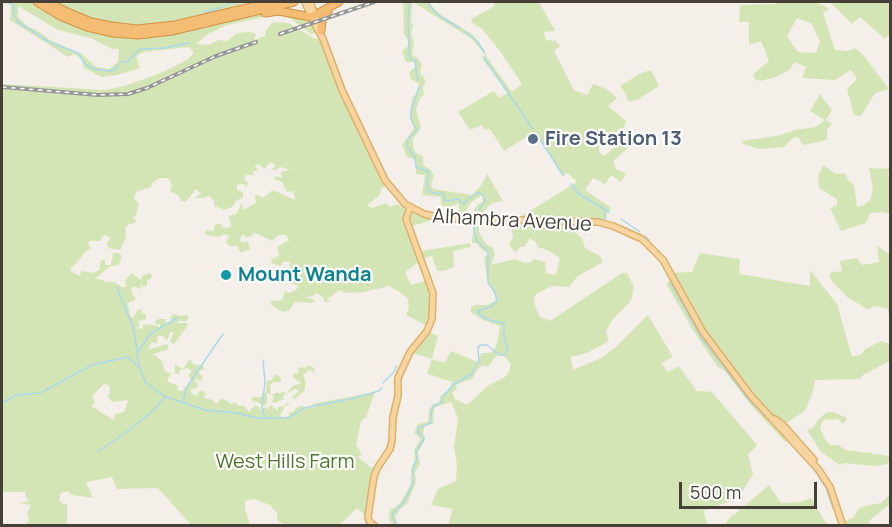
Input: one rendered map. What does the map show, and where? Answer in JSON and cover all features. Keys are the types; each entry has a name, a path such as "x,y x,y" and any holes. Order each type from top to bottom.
{"highway":[{"path":"37,2 56,14 79,24 125,34 164,33 294,2"},
{"path":"48,2 79,18 116,27 154,28 272,2"},
{"path":"196,20 253,2"},
{"path":"218,20 274,11 313,16 336,3"},
{"path":"321,33 323,17 336,3"}],"main road":[{"name":"Alhambra Avenue","path":"305,2 321,33 342,90 398,201 432,220 584,224 612,228 631,236 645,246 669,273 703,332 751,396 818,469 830,488 845,525"},
{"name":"Alhambra Avenue","path":"310,2 313,16"},
{"path":"375,525 369,521 368,517 374,476 390,449 392,441 398,378 410,352 429,327 433,310 433,293 406,219 409,209"}],"green space":[{"name":"West Hills Farm","path":"2,2 32,2 80,28 108,35 135,38 173,34 274,11 311,17 317,30 312,35 290,18 273,15 227,25 208,34 196,44 209,45 218,40 227,41 237,33 250,32 256,34 254,40 265,36 266,30 273,22 289,23 315,39 323,39 342,90 385,180 385,187 381,188 380,195 367,205 372,208 387,203 390,207 397,204 432,220 409,227 421,260 405,272 411,285 428,280 433,293 432,319 431,324 427,331 438,336 432,359 410,352 409,348 429,327 406,315 409,308 408,299 389,286 364,292 346,293 340,290 327,299 331,301 325,302 323,297 316,293 305,297 315,300 312,303 294,302 290,310 283,312 272,306 270,301 282,300 285,291 290,293 298,286 284,278 277,277 278,270 287,271 291,266 289,261 283,262 280,266 271,263 272,259 279,256 277,247 289,240 286,235 279,235 272,241 253,232 253,235 246,238 244,234 240,238 241,242 248,242 250,249 241,253 237,246 229,246 226,242 229,236 205,235 205,230 213,231 216,224 221,224 223,228 231,227 229,216 236,214 242,203 244,210 257,202 254,196 258,195 263,198 273,190 295,200 293,191 287,192 282,182 274,179 276,176 282,178 281,172 290,170 281,167 276,170 271,169 276,166 272,162 265,169 258,164 255,166 258,171 253,171 254,175 246,175 244,180 248,182 247,187 243,184 237,185 237,190 243,192 243,197 225,210 214,206 214,201 209,196 195,198 201,193 196,189 186,202 181,201 179,196 170,191 172,185 168,178 160,178 152,183 151,187 136,192 134,198 139,204 136,216 132,217 136,223 129,224 125,228 126,238 120,250 108,248 107,243 111,238 104,235 100,241 90,241 88,243 91,249 86,251 71,267 71,271 79,276 82,271 92,273 99,270 101,260 105,260 105,265 111,265 113,253 119,253 122,257 118,265 111,266 95,278 126,287 125,281 131,273 141,280 142,276 150,273 152,276 147,280 147,285 143,287 141,283 141,289 132,286 131,291 136,299 127,304 129,314 133,318 138,310 142,309 141,312 146,315 146,319 136,322 140,326 137,328 143,329 143,325 148,324 160,327 160,324 156,325 155,322 158,319 166,319 166,324 172,321 170,318 173,314 187,315 189,318 177,323 188,325 174,344 170,342 174,332 170,332 167,341 163,336 158,336 157,343 151,343 147,350 167,344 169,349 153,354 162,361 165,372 171,373 167,381 178,386 177,390 183,391 187,388 191,382 189,374 192,371 187,368 179,371 180,375 175,373 175,364 183,369 190,359 193,364 203,366 205,369 198,372 203,377 201,382 195,378 198,384 197,388 191,389 192,394 197,396 203,390 206,394 203,397 217,404 221,398 232,404 235,402 239,406 244,406 249,412 255,405 260,410 265,407 269,410 269,406 272,406 278,411 278,407 285,406 280,416 284,418 300,406 314,408 312,404 375,392 366,417 361,421 356,445 362,455 358,457 370,467 376,467 390,442 391,425 397,396 393,381 401,363 403,364 396,383 398,396 393,417 392,441 390,449 376,471 369,519 357,508 340,525 288,525 278,522 277,513 270,505 254,499 245,501 250,525 191,525 158,488 117,489 112,477 86,482 93,498 72,495 68,491 61,493 59,500 67,504 67,525 27,525 29,521 27,513 31,505 19,503 29,501 25,495 26,492 2,492 2,84 105,90 161,73 187,60 194,53 189,47 144,52 136,56 140,68 102,77 84,68 82,59 74,54 68,57 10,20 11,5","holes":["18,6 58,30 91,38 112,49 119,49 118,62 109,69 96,67 82,54 28,27 18,17","105,383 110,387 110,394 107,396 112,402 128,400 124,412 115,414 114,420 91,406 95,403 92,397"]},
{"path":"53,2 250,2 179,21 142,26 96,20"},
{"path":"403,2 412,2 411,33 414,43 412,55 418,58 422,65 420,73 426,81 423,87 424,94 416,109 421,128 413,139 415,152 423,156 423,165 431,170 434,176 431,184 433,189 472,195 480,187 487,174 503,201 492,203 483,212 480,220 474,219 474,210 478,204 483,202 482,195 470,203 465,213 459,213 459,204 446,207 441,205 441,197 422,195 425,175 416,174 416,160 407,157 402,145 414,128 410,118 412,98 418,92 419,84 411,79 409,72 415,67 414,62 406,62 402,51 408,46 408,40 404,34"},
{"path":"413,2 427,2 441,15 472,34 512,92 522,84 482,29 471,22 473,18 495,6 493,2 539,2 555,31 544,32 546,40 556,41 560,46 554,51 574,90 587,95 593,84 607,89 617,98 608,106 626,121 624,127 599,142 599,153 604,156 623,140 631,145 613,161 617,170 626,173 621,182 611,175 605,184 593,178 585,190 611,208 601,223 515,220 577,182 568,173 563,175 559,171 534,132 504,151 490,129 485,130 482,125 470,130 458,112 494,91 499,98 508,93 482,58 485,55 472,39"},
{"path":"777,2 815,2 829,9 823,13 835,50 848,51 855,48 864,56 889,89 875,93 861,116 854,115 847,89 857,79 851,70 835,80 805,78 802,77 806,67 795,62 789,70 776,77 760,81 755,79 753,74 769,61 761,41 749,45 749,22 739,22 740,5 776,4","holes":["797,18 811,23 820,41 816,53 798,52 787,36"]},
{"path":"830,2 890,2 890,34 885,39 860,17 852,24"},
{"path":"651,70 659,86 637,100 628,101 620,86 641,73"},
{"path":"820,94 832,110 826,120 832,124 827,130 827,140 803,145 798,137 793,138 784,147 760,149 743,144 742,141 816,127 825,120 810,111"},
{"path":"823,165 836,174 845,173 854,185 857,207 870,200 873,189 869,168 886,169 890,166 888,173 890,214 870,213 866,223 841,231 830,208 837,205 837,199 819,188 818,176"},
{"path":"474,221 479,222 479,232 495,254 491,265 515,259 525,263 534,259 545,262 546,273 556,275 560,258 538,247 536,242 530,238 524,247 519,247 516,253 509,245 513,237 511,223 564,223 582,238 585,248 600,256 603,262 578,276 569,287 551,286 535,295 534,303 540,317 550,321 622,273 627,273 634,287 631,301 612,320 606,332 609,341 587,353 571,357 573,370 601,358 616,347 648,315 673,357 661,363 668,372 679,366 697,391 712,392 757,445 748,455 753,474 742,492 733,500 703,511 708,525 448,525 453,509 431,505 438,489 456,481 457,464 454,447 458,418 451,402 435,407 434,423 425,426 424,441 418,453 420,464 415,472 414,487 407,504 395,517 399,525 393,525 389,520 390,509 401,502 412,482 411,469 415,459 414,450 420,440 414,433 418,424 428,422 429,410 433,404 439,402 441,395 453,382 427,374 432,359 445,363 451,351 477,362 482,353 490,353 497,343 500,326 483,320 471,312 471,307 475,305 487,305 496,301 494,290 488,285 484,259 489,252 483,251 477,243 472,243","holes":["503,355 511,364 505,377 489,385 467,405 455,399 452,392 457,389 456,385 473,378 482,365 488,367 495,357"]},
{"path":"470,243 471,247 453,251 454,267 444,271 437,271 432,256 424,258 422,251"},
{"path":"877,245 890,255 890,318 887,308 873,306 869,310 847,297 830,279 830,273 842,271 840,261 857,258 862,265 879,262"},
{"path":"700,253 740,259 739,274 810,286 810,270 837,304 852,357 862,354 865,349 881,341 890,344 890,361 863,375 860,379 815,380 805,411 783,425 793,442 785,442 750,404 724,370 718,367 694,332 667,285 671,277 669,273 692,272"},
{"path":"308,365 314,368 315,373 309,370 303,375 305,390 295,399 292,398 299,390 295,389 286,394 292,386 302,383 293,378 293,374 299,373 298,369"},
{"path":"275,374 281,378 281,382 273,382 270,386 271,395 267,393 267,404 263,406 256,401 253,402 252,397 261,397 262,393 266,393 267,381 272,380"},
{"path":"283,391 286,394 282,397 285,399 274,403 272,402 274,396 271,395 278,392 280,394"},
{"path":"827,412 847,418 843,424 838,419 823,420 820,428 830,445 838,445 846,450 890,456 890,462 873,466 844,463 840,465 821,452 807,430 814,427"},
{"path":"769,485 781,503 800,502 811,498 827,525 727,525 732,515"},
{"path":"890,494 890,504 870,520 869,525 847,525 845,521 853,518 860,507 881,503"}],"waterway":[{"path":"8,2 14,6 17,21 49,42 78,53 85,64 94,69 110,71 117,68 118,64"},
{"path":"226,4 234,2"},
{"path":"410,2 409,52 410,58 416,62 418,80"},
{"path":"428,3 438,15 460,28"},
{"path":"205,12 223,7"},
{"path":"464,31 477,41 484,52"},
{"path":"120,62 127,62 140,49 165,48 189,43"},
{"path":"484,58 533,129"},
{"path":"396,526 392,514 404,502 412,485 413,468 417,459 416,452 424,439 418,433 418,428 431,423 433,407 442,402 443,397 454,384 472,374 479,360 480,345 487,345 500,355 505,355 508,348 504,338 504,323 481,316 478,311 492,306 497,300 488,282 488,252 477,241 474,230 477,214 485,200 483,195 475,194 463,204 458,199 446,201 443,194 428,190 429,172 416,167 415,157 407,146 408,139 417,130 411,119 411,111 419,87"},
{"path":"536,133 563,175"},
{"path":"571,184 579,194 609,212"},
{"path":"604,212 606,220"},
{"path":"621,219 640,232"},
{"path":"646,237 649,240"},
{"path":"671,284 703,341 748,399 786,437"},
{"path":"117,287 134,330 139,367"},
{"path":"138,352 150,334 177,318"},
{"path":"183,402 186,388 223,334"},
{"path":"2,403 17,395 40,393 92,365 128,357 139,367 146,383 166,397 205,410 257,418 289,418 304,408 351,399 379,391 382,388"},
{"path":"263,360 265,382 262,407 265,418"},
{"path":"383,383 395,371 396,366"},
{"path":"97,452 127,432 155,409 165,396"},
{"path":"812,466 826,488 833,508"}],"railway":[{"path":"280,34 374,2"},
{"path":"2,87 98,95 128,94 147,88 216,56 256,42"}],"place":[{"name":"Fire Station 13","path":"533,139"},
{"name":"Mount Wanda","path":"226,275"}]}
